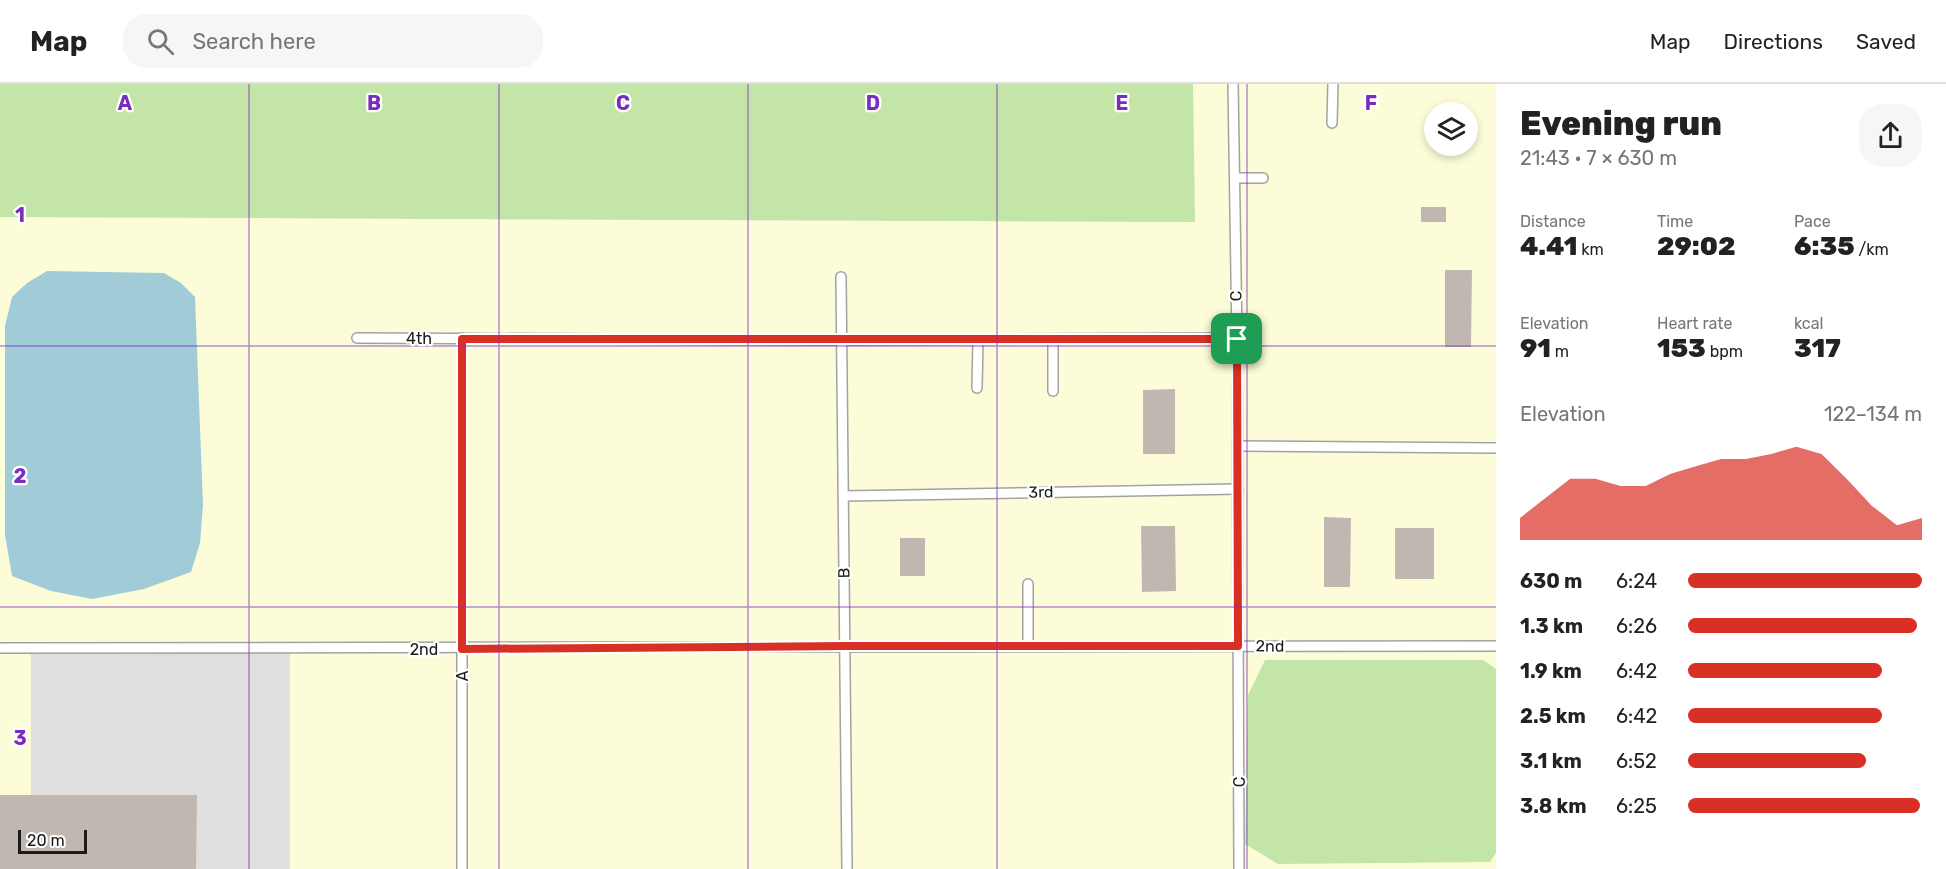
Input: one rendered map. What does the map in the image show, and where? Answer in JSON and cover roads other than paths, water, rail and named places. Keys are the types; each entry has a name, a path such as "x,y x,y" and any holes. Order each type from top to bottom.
{"lane":[{"name":"C","path":"1233,84 1237,339 1239,869"},
{"path":"1332,123 1333,84"},
{"path":"1234,178 1263,178"},
{"name":"B","path":"841,277 847,869"},
{"name":"4th","path":"357,339 1237,339"},
{"name":"A","path":"462,339 462,869"},
{"path":"977,388 978,339"},
{"path":"1053,339 1053,391"},
{"path":"1237,446 1496,448"},
{"name":"3rd","path":"844,496 1238,489"},
{"path":"1028,584 1028,646"},
{"name":"2nd","path":"0,648 1496,646"}],"water":[{"path":"47,271 164,273 181,283 195,297 203,505 200,543 191,572 144,589 92,599 51,591 12,576 5,535 5,326 12,297 27,283"}]}
